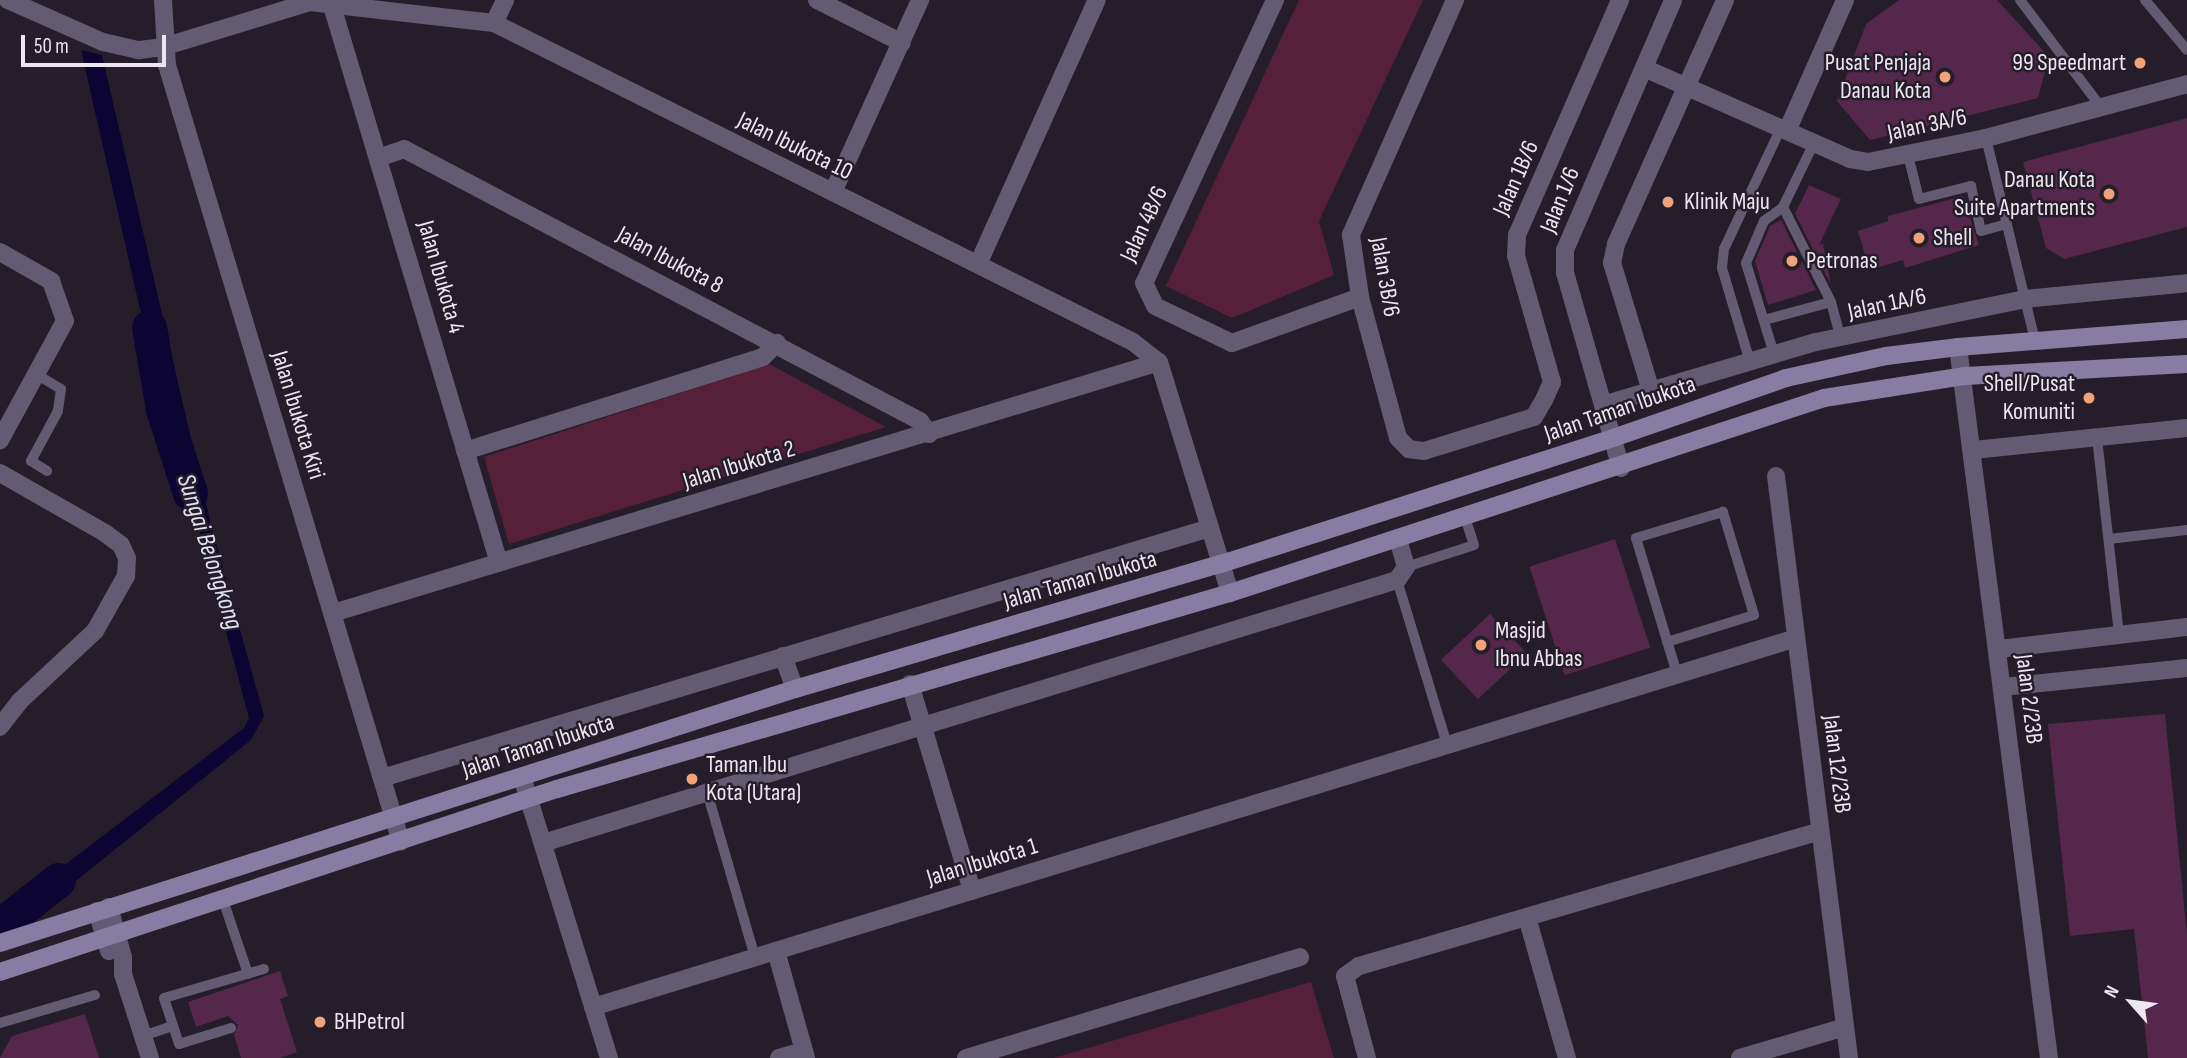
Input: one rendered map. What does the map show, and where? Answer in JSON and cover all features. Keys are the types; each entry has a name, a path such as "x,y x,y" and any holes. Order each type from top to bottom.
{"main road":[{"name":"Jalan Taman Ibukota","path":"0,943 795,689 1222,564 1613,439 1818,369 1958,346 2187,329"},
{"name":"Jalan Taman Ibukota","path":"3,971 529,799 910,684 1230,593 1621,468 1824,398 1965,376 2187,365"}],"street":[{"name":"Jalan Ibukota 10","path":"8,0 103,42 139,50 163,47 310,2 494,23 979,262 1133,342 1159,362"},
{"name":"Jalan Ibukota Kiri","path":"163,0 167,13 163,47 401,842"},
{"path":"494,23 505,0"},
{"path":"817,0 902,43"},
{"path":"833,192 920,0"},
{"path":"979,262 1097,0"},
{"name":"Jalan 4B/6","path":"1275,0 1144,283 1155,306 1232,343 1360,297"},
{"name":"Jalan 3B/6","path":"1455,0 1354,222 1351,235 1360,297 1398,438 1409,449 1424,452 1490,432"},
{"name":"Jalan 1B/6","path":"1490,432 1534,417 1552,382 1516,256 1517,235 1620,0"},
{"name":"Jalan 1/6","path":"1621,468 1565,273 1565,250 1673,0"},
{"path":"1651,391 1612,262 1616,244 1725,0"},
{"path":"1784,130 1845,0"},
{"name":"Jalan Ibukota 4","path":"332,6 381,157 499,563"},
{"name":"Jalan 3A/6","path":"1644,68 1814,143 1868,162 1986,138 2187,84"},
{"name":"Jalan Ibukota 8","path":"381,157 404,149 777,343 920,421 929,434"},
{"path":"0,252 51,281 65,321 0,440"},
{"name":"Jalan 1A/6","path":"1603,405 1774,354 2025,299 2187,283"},
{"path":"465,451 763,357 777,343"},
{"name":"Jalan 2/23B","path":"1958,346 1965,376 2049,1058"},
{"path":"1159,362 1230,593"},
{"name":"Jalan Ibukota 2","path":"333,613 1159,362"},
{"path":"1974,450 2187,428"},
{"path":"0,473 105,533 121,545 127,558 127,576 95,631 20,701 0,727"},
{"name":"Jalan 12/23B","path":"1776,476 1849,1058"},
{"path":"382,778 1210,528"},
{"path":"543,843 923,726 1402,573 1398,539"},
{"path":"1998,649 2187,627"},
{"name":"Jalan Ibukota 1","path":"593,1007 1797,638"},
{"path":"783,656 795,689"},
{"path":"2003,688 2187,667"},
{"path":"910,684 972,891"},
{"path":"523,777 609,1058"},
{"path":"1367,1058 1345,976 1359,966 1820,831"},
{"path":"103,909 150,1058"},
{"path":"1527,917 1567,1058"},
{"path":"776,951 804,1055 779,1058"},
{"path":"966,1058 1300,957"},
{"path":"1740,1058 1845,1027"},
{"path":"1027,1040 1032,1058"}],"lane":[{"path":"2020,0 2101,107"},
{"path":"2145,0 2187,50"},
{"path":"1750,362 1722,268 1724,249 1784,130"},
{"path":"1986,138 2035,340"},
{"path":"1774,354 1746,263 1764,220 1783,206 1814,143"},
{"path":"1908,155 1919,199 1971,186 1982,231 2007,224"},
{"path":"1783,206 1831,302 1841,338"},
{"path":"1764,320 1831,302"},
{"path":"36,374 61,389 58,411 32,461 47,471"},
{"path":"2097,438 2119,635"},
{"path":"1667,642 1754,615 1723,512 1636,538 1667,642 1677,674"},
{"path":"1447,745 1402,573 1474,545 1465,518"},
{"path":"2109,539 2187,530"},
{"path":"707,792 755,957"},
{"path":"223,900 248,974"},
{"path":"231,1028 183,1044 177,1041 164,1002 167,995 264,969"},
{"path":"0,1023 95,995"},
{"path":"143,1036 172,1026"}],"shaded area":[{"path":"1299,0 1423,0 1319,221 1334,275 1232,318 1166,286"},
{"path":"769,364 886,427 509,544 484,457"},
{"path":"1311,982 1334,1058 1054,1058"}],"water":[{"path":"81,50 102,55 211,525 264,716 251,740 51,901 2,913 244,728 249,718 139,305"}],"building":[{"name":"Pusat Penjaja Danau Kota","path":"1899,0 1997,0 2049,57 2038,98 1870,140 1837,101 1866,24"},
{"name":"Danau Kota Suite Apartments","path":"2187,118 2187,227 2064,259 2046,248 2023,162"},
{"path":"1809,185 1841,199 1819,245 1823,243 1831,285 1795,214"},
{"name":"Shell","path":"1963,196 1979,245 1905,268 1903,260 1869,270 1858,231 1888,221 1888,216"},
{"path":"1781,220 1816,290 1768,305 1755,261 1770,226"},
{"path":"1615,539 1650,647 1565,675 1529,567"},
{"path":"1490,614 1527,653 1478,699 1441,660"},
{"path":"2165,714 2187,934 2187,1058 2148,1058 2134,929 2070,936 2048,724"},
{"path":"280,971 288,996 280,999 297,1052 280,1058 241,1058 234,1035 238,1025 228,1016 196,1027 188,1002"},
{"path":"85,1014 99,1058 0,1058 12,1036"}],"waterway":[{"name":"Sungai Belongkong","path":"149,327 163,409 190,493"},
{"name":"Sungai Belongkong","path":"0,926 58,880"}],"place":[{"name":"99 Speedmart","path":"2140,63"},
{"name":"Pusat Penjaja Danau Kota","path":"1945,77"},
{"name":"Danau Kota Suite Apartments","path":"2109,194"},
{"name":"Klinik Maju","path":"1668,202"},
{"name":"Shell","path":"1919,238"},
{"name":"Petronas","path":"1792,261"},
{"name":"Shell/Pusat Komuniti","path":"2089,398"},
{"name":"Masjid Ibnu Abbas","path":"1481,645"},
{"name":"Taman Ibu Kota (Utara)","path":"692,779"},
{"name":"BHPetrol","path":"320,1022"}]}
